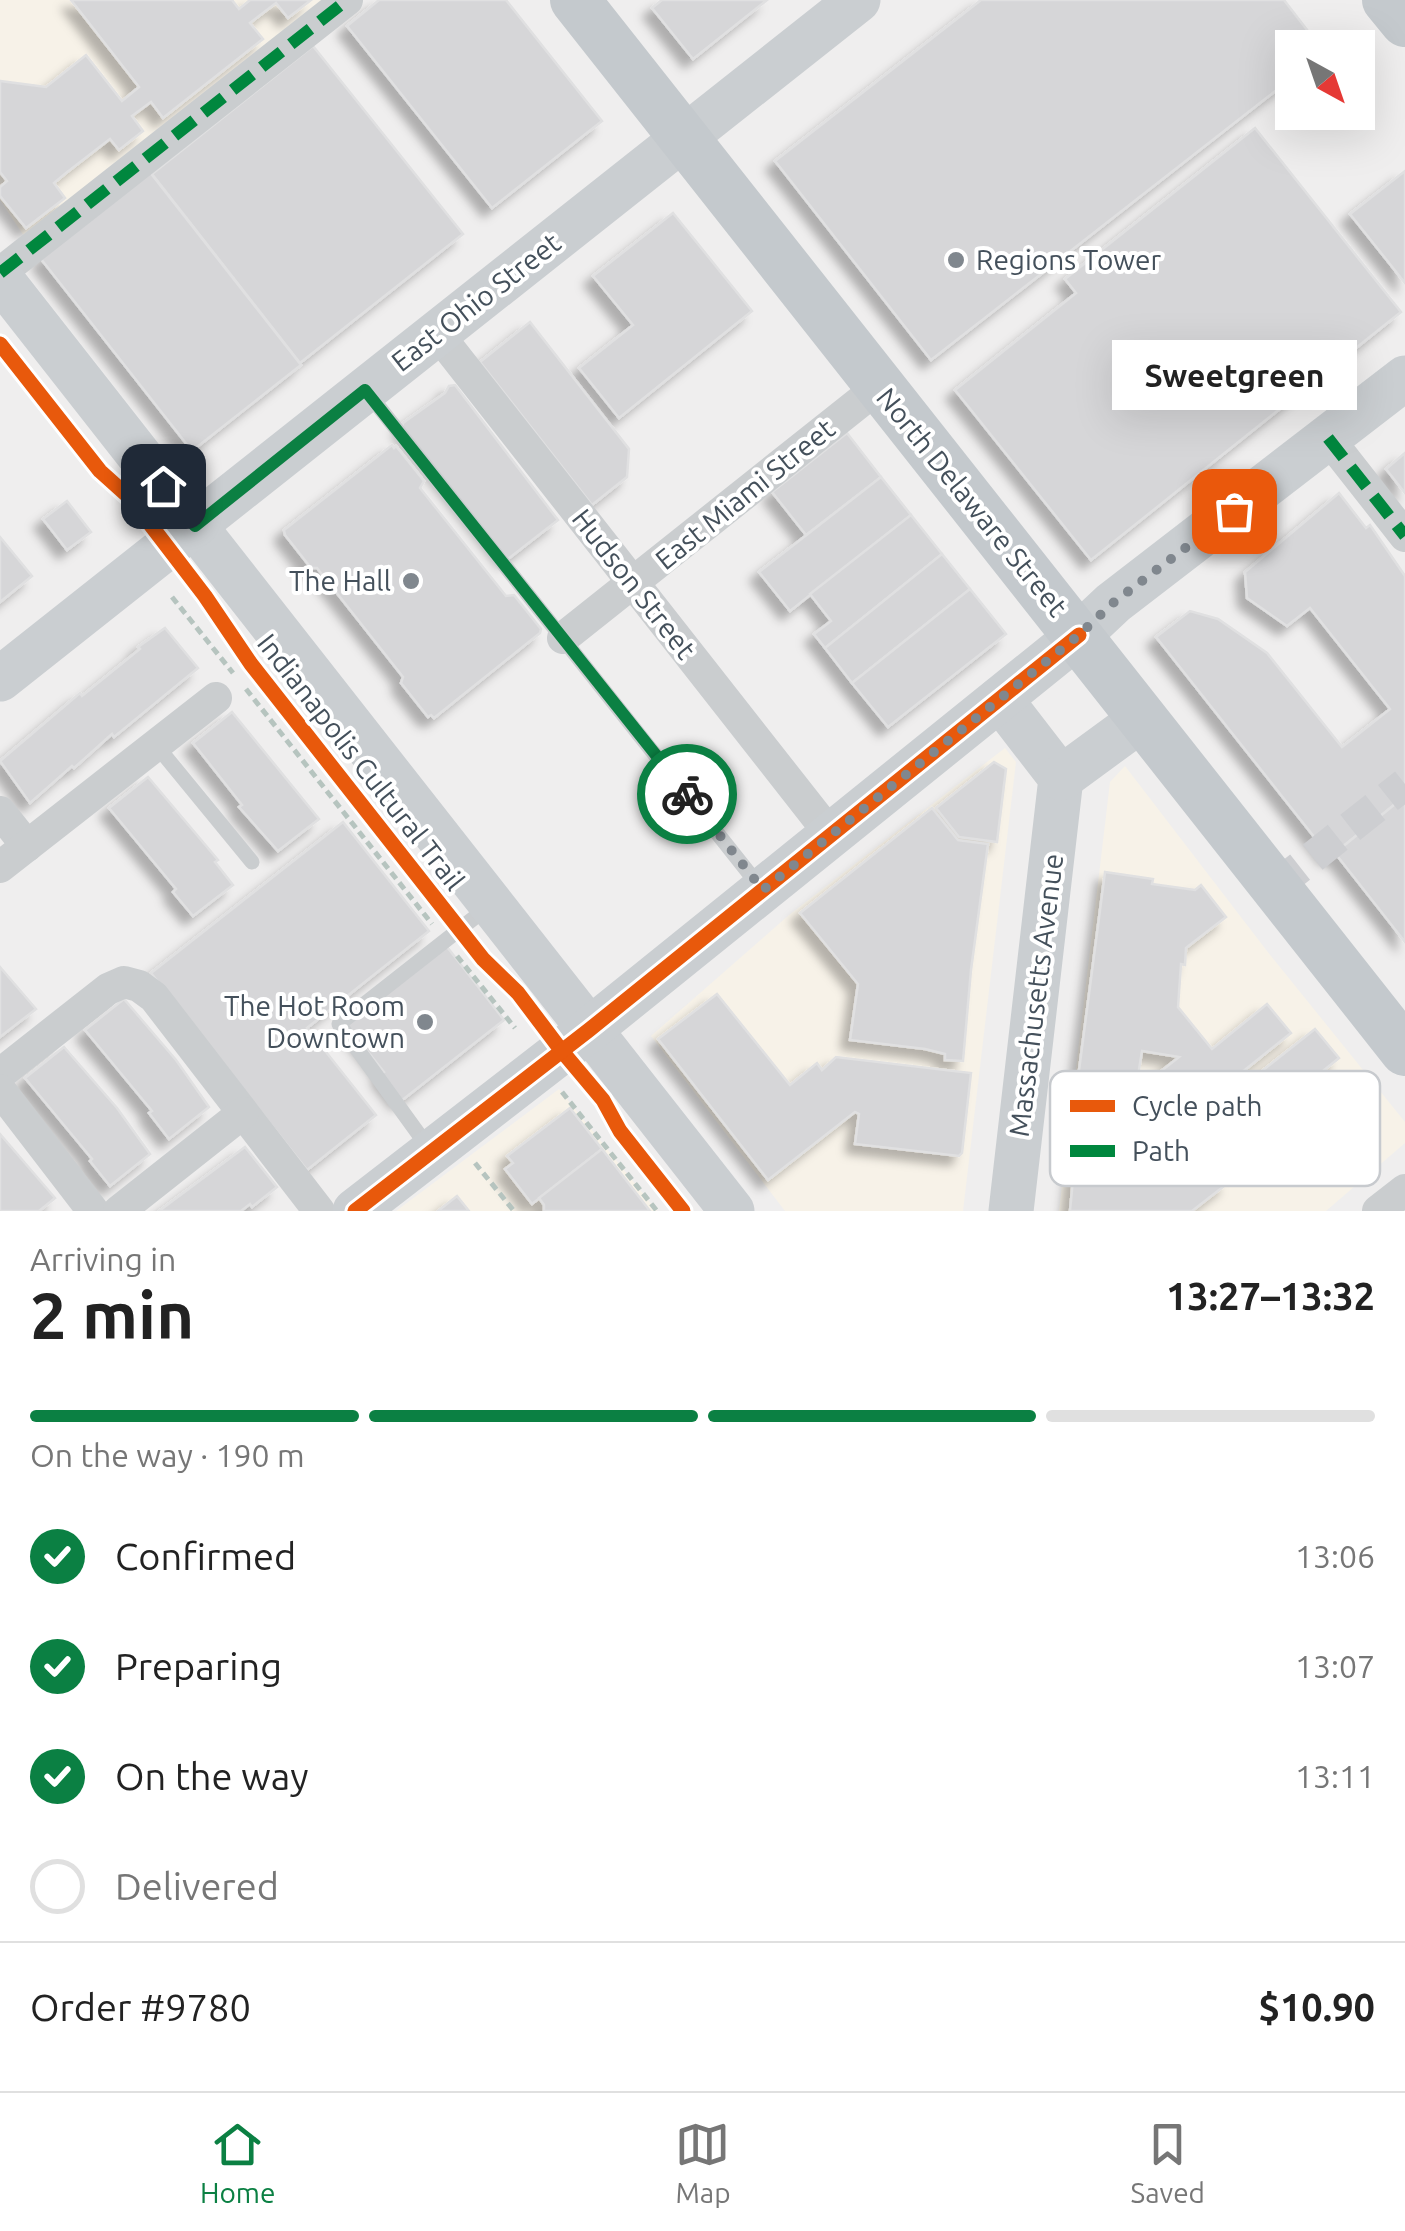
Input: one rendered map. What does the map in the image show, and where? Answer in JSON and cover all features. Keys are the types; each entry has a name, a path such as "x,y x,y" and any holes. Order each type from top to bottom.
{"main road":[{"name":"North Delaware Street","path":"576,0 1405,1051"},
{"name":"East Ohio Street","path":"0,679 858,0"},
{"path":"1387,0 1405,22"},
{"path":"0,276 732,1211"},
{"path":"355,1211 450,1154 589,1030 1079,635 1113,603 1405,378"},
{"path":"1000,699 1061,778 1143,718"},
{"name":"Massachusetts Avenue","path":"1011,1211 1061,778"}],"street":[{"path":"0,276 347,0"},
{"name":"Hudson Street","path":"437,334 830,835"},
{"name":"East Miami Street","path":"564,638 880,386"},
{"path":"1328,438 1405,536"},
{"path":"0,867 231,686"},
{"path":"0,812 27,846"},
{"path":"0,1074 108,989 132,983 154,997 319,1211"},
{"path":"0,1090 93,1211"},
{"path":"119,1211 242,1112"},
{"path":"1378,1211 1405,1190"}],"lane":[{"path":"365,390 763,890"},
{"path":"156,745 252,862"},
{"path":"450,1154 410,1119 339,1024 491,905"}],"path":[{"path":"559,1088 657,1211"},
{"path":"450,1154 514,1211"}],"shaded area":[{"path":"0,0 329,0 26,239 0,200"},
{"path":"1005,748 1016,762 963,1211 785,1211 651,1036 789,915"},
{"path":"1125,766 1364,1071 1076,1071 1110,782"},
{"path":"559,1089 657,1211 396,1211"},
{"path":"1380,1091 1405,1122 1405,1143 1380,1165"},
{"path":"1062,1186 1355,1186 1326,1211 1059,1211"}],"building":[{"path":"71,0 232,0 239,9 250,0 311,0 288,18 276,3 250,23 263,39 163,118 151,102 132,116 143,131 119,150 110,139 66,173 54,183 65,198 26,228 0,196 0,187 7,181 0,172 0,81 46,87 86,55 122,101 139,87"},
{"path":"379,0 506,0 602,121 492,208 347,26"},
{"path":"662,0 767,0 693,59 652,8"},
{"name":"Regions Tower","path":"981,0 1284,0 1307,30 1275,30 1275,91 931,360 775,161"},
{"path":"313,46 463,234 300,363 152,174"},
{"path":"1255,128 1401,312 1091,560 955,390 1076,293 1065,279"},
{"path":"149,171 301,365 192,451 41,259"},
{"path":"1405,171 1405,283 1350,214"},
{"path":"673,213 752,311 619,418 579,368 633,325 593,276"},
{"path":"530,322 629,449 627,477 592,505 480,362"},
{"path":"455,385 558,520 508,559 402,428 403,423"},
{"path":"847,433 881,477 806,535 772,492"},
{"name":"The Hall","path":"392,445 424,481 420,488 506,596 514,595 541,629 434,718 428,717 401,683 403,677 284,530"},
{"path":"1405,453 1405,493 1386,469"},
{"path":"881,477 911,515 790,611 759,572"},
{"path":"1339,493 1366,528 1370,525 1405,576 1405,796 1330,857 1156,637 1190,611 1218,619 1267,653 1342,747 1390,709 1310,608 1287,626 1247,598 1245,572"},
{"path":"67,501 91,532 67,550 43,519"},
{"path":"911,515 942,554 825,648 814,634 831,621 810,594"},
{"path":"0,537 32,576 0,602"},
{"path":"942,554 970,589 852,683 825,648"},
{"path":"970,589 1006,634 888,727 852,683"},
{"path":"165,628 198,668 30,803 0,761"},
{"path":"232,712 319,819 278,851 239,807 242,805 193,743"},
{"path":"994,762 1006,769 997,842 959,837 936,808"},
{"path":"148,777 218,860 215,862 233,885 193,916 173,892 176,889 109,808"},
{"path":"1405,796 1405,942 1335,853"},
{"path":"932,808 958,840 988,844 963,1061 945,1060 945,1054 925,1049 850,1040 858,984 800,913"},
{"path":"343,822 429,931 307,1028 376,1115 307,1170 151,973"},
{"path":"1105,872 1195,890 1201,885 1226,917 1186,948 1178,1007 1212,1049 1267,1004 1291,1033 1244,1071 1161,1071 1179,1057 1142,1051 1139,1071 1079,1071"},
{"name":"The Hot Room Downtown","path":"444,943 504,1020 401,1101 380,1075 384,1072 346,1024"},
{"path":"0,967 36,1009 0,1037"},
{"path":"717,994 790,1085 817,1063 822,1070 836,1057 971,1073 962,1153 959,1156 855,1144 859,1114 855,1112 768,1180 658,1039"},
{"path":"124,999 176,1060 209,1107 169,1139 149,1113 152,1111 85,1030"},
{"path":"1315,1029 1339,1058 1323,1071 1262,1071"},
{"path":"64,1047 117,1108 150,1154 110,1186 25,1078"},
{"path":"570,1108 602,1149 532,1204 505,1169 513,1163 507,1156"},
{"path":"0,1134 55,1198 39,1211 0,1211"},
{"path":"245,1147 277,1187 252,1207 250,1204 241,1211 159,1211"},
{"path":"602,1149 650,1211 544,1211 539,1198"},
{"path":"1072,1186 1224,1186 1192,1211 1070,1211"},
{"path":"457,1196 469,1211 438,1211"}],"tunnel":[{"path":"1275,887 1405,784"}],"marked path":[{"path":"0,273 347,0"},
{"path":"1328,438 1405,536"}],"cycle path":[{"name":"Indianapolis Cultural Trail","path":"0,344 100,471 130,498 251,664 483,959 518,993 603,1100 620,1131 683,1211"},
{"path":"355,1211 589,1030 1079,635"}],"way so far":[{"path":"687,794 763,890 1079,635 1113,603 1234,511"}],"place":[{"name":"Regions Tower","path":"956,260"},
{"name":"Sweetgreen","path":"1234,511"},
{"name":"The Hall","path":"411,581"},
{"name":"The Hot Room Downtown","path":"425,1022"}],"route":[{"path":"163,486 195,526 365,390 687,794"}]}
